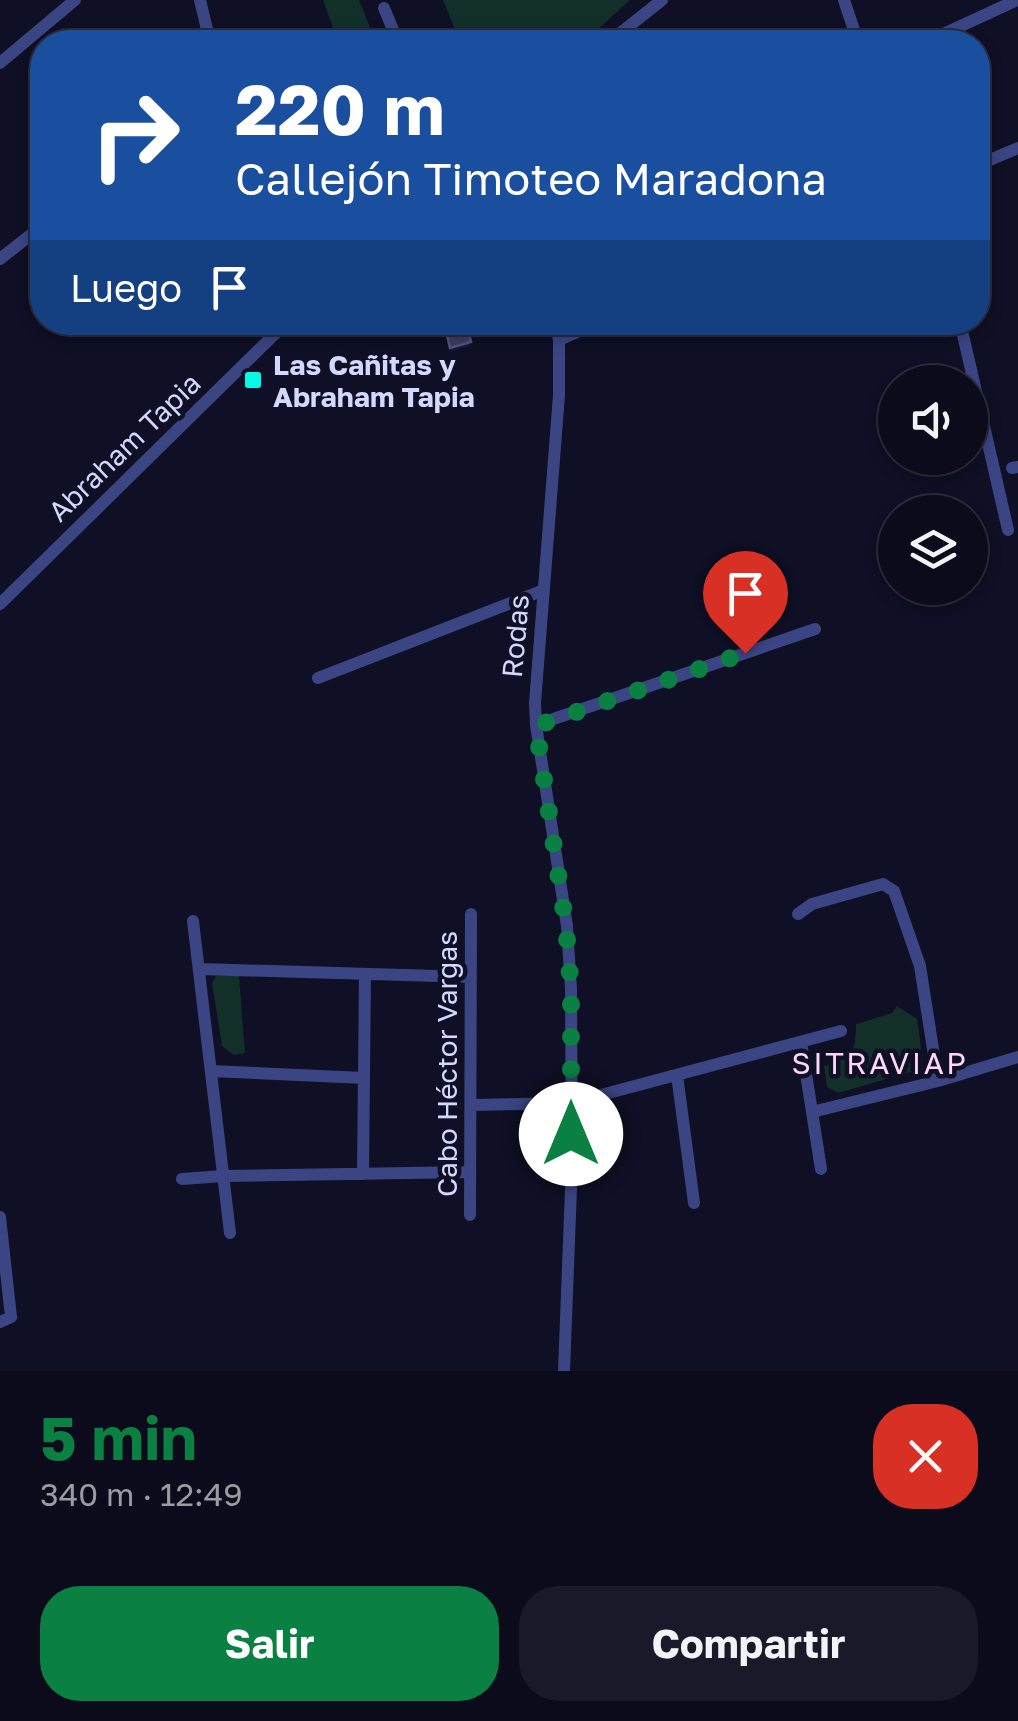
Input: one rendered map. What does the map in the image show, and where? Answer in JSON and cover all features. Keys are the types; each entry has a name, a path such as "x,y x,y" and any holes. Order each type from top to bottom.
{"street":[{"path":"39,30 75,0"},
{"path":"200,0 207,30"},
{"path":"624,30 662,0"},
{"path":"844,0 854,30"},
{"path":"952,30 1018,0"},
{"path":"384,8 393,30"},
{"path":"0,63 30,38"},
{"path":"990,160 1018,148"},
{"path":"0,259 30,235"},
{"name":"Abraham Tapia","path":"0,604 267,335"},
{"name":"Rodas","path":"558,335 560,395 535,702 571,989 572,1163 564,1371"},
{"path":"559,340 570,335"},
{"path":"963,335 1008,530"},
{"path":"318,678 544,590"},
{"path":"536,726 815,629"},
{"path":"798,914 812,904 882,884 894,891 920,966 938,1081"},
{"name":"Cabo Héctor Vargas","path":"470,1215 471,914"},
{"path":"193,921 230,1234"},
{"path":"199,969 471,977"},
{"path":"364,1174 365,974"},
{"path":"470,1105 570,1103 841,1031"},
{"path":"801,1042 821,1169"},
{"path":"812,1112 1018,1057"},
{"path":"211,1071 364,1078"},
{"path":"677,1074 694,1202"},
{"path":"182,1179 470,1172"},
{"path":"0,1217 11,1317 0,1322"}],"green space":[{"path":"323,0 359,0 371,30 334,30"},
{"path":"443,0 630,0 597,30 455,30"},
{"path":"216,976 239,976 245,1053 234,1055 222,1046 212,983"},
{"path":"897,1006 917,1019 923,1061 917,1070 838,1093 827,1087 824,1066 850,1053 856,1024 892,1013"}],"building":[{"path":"447,335 469,335 471,342 450,348"}],"place":[{"name":"Las Cañitas y Abraham Tapia","path":"253,380"}],"district":[{"name":"SITRAVIAP","path":"880,1063"}],"route":[{"path":"571,1134 571,989 566,926 536,726 745,653"}]}
